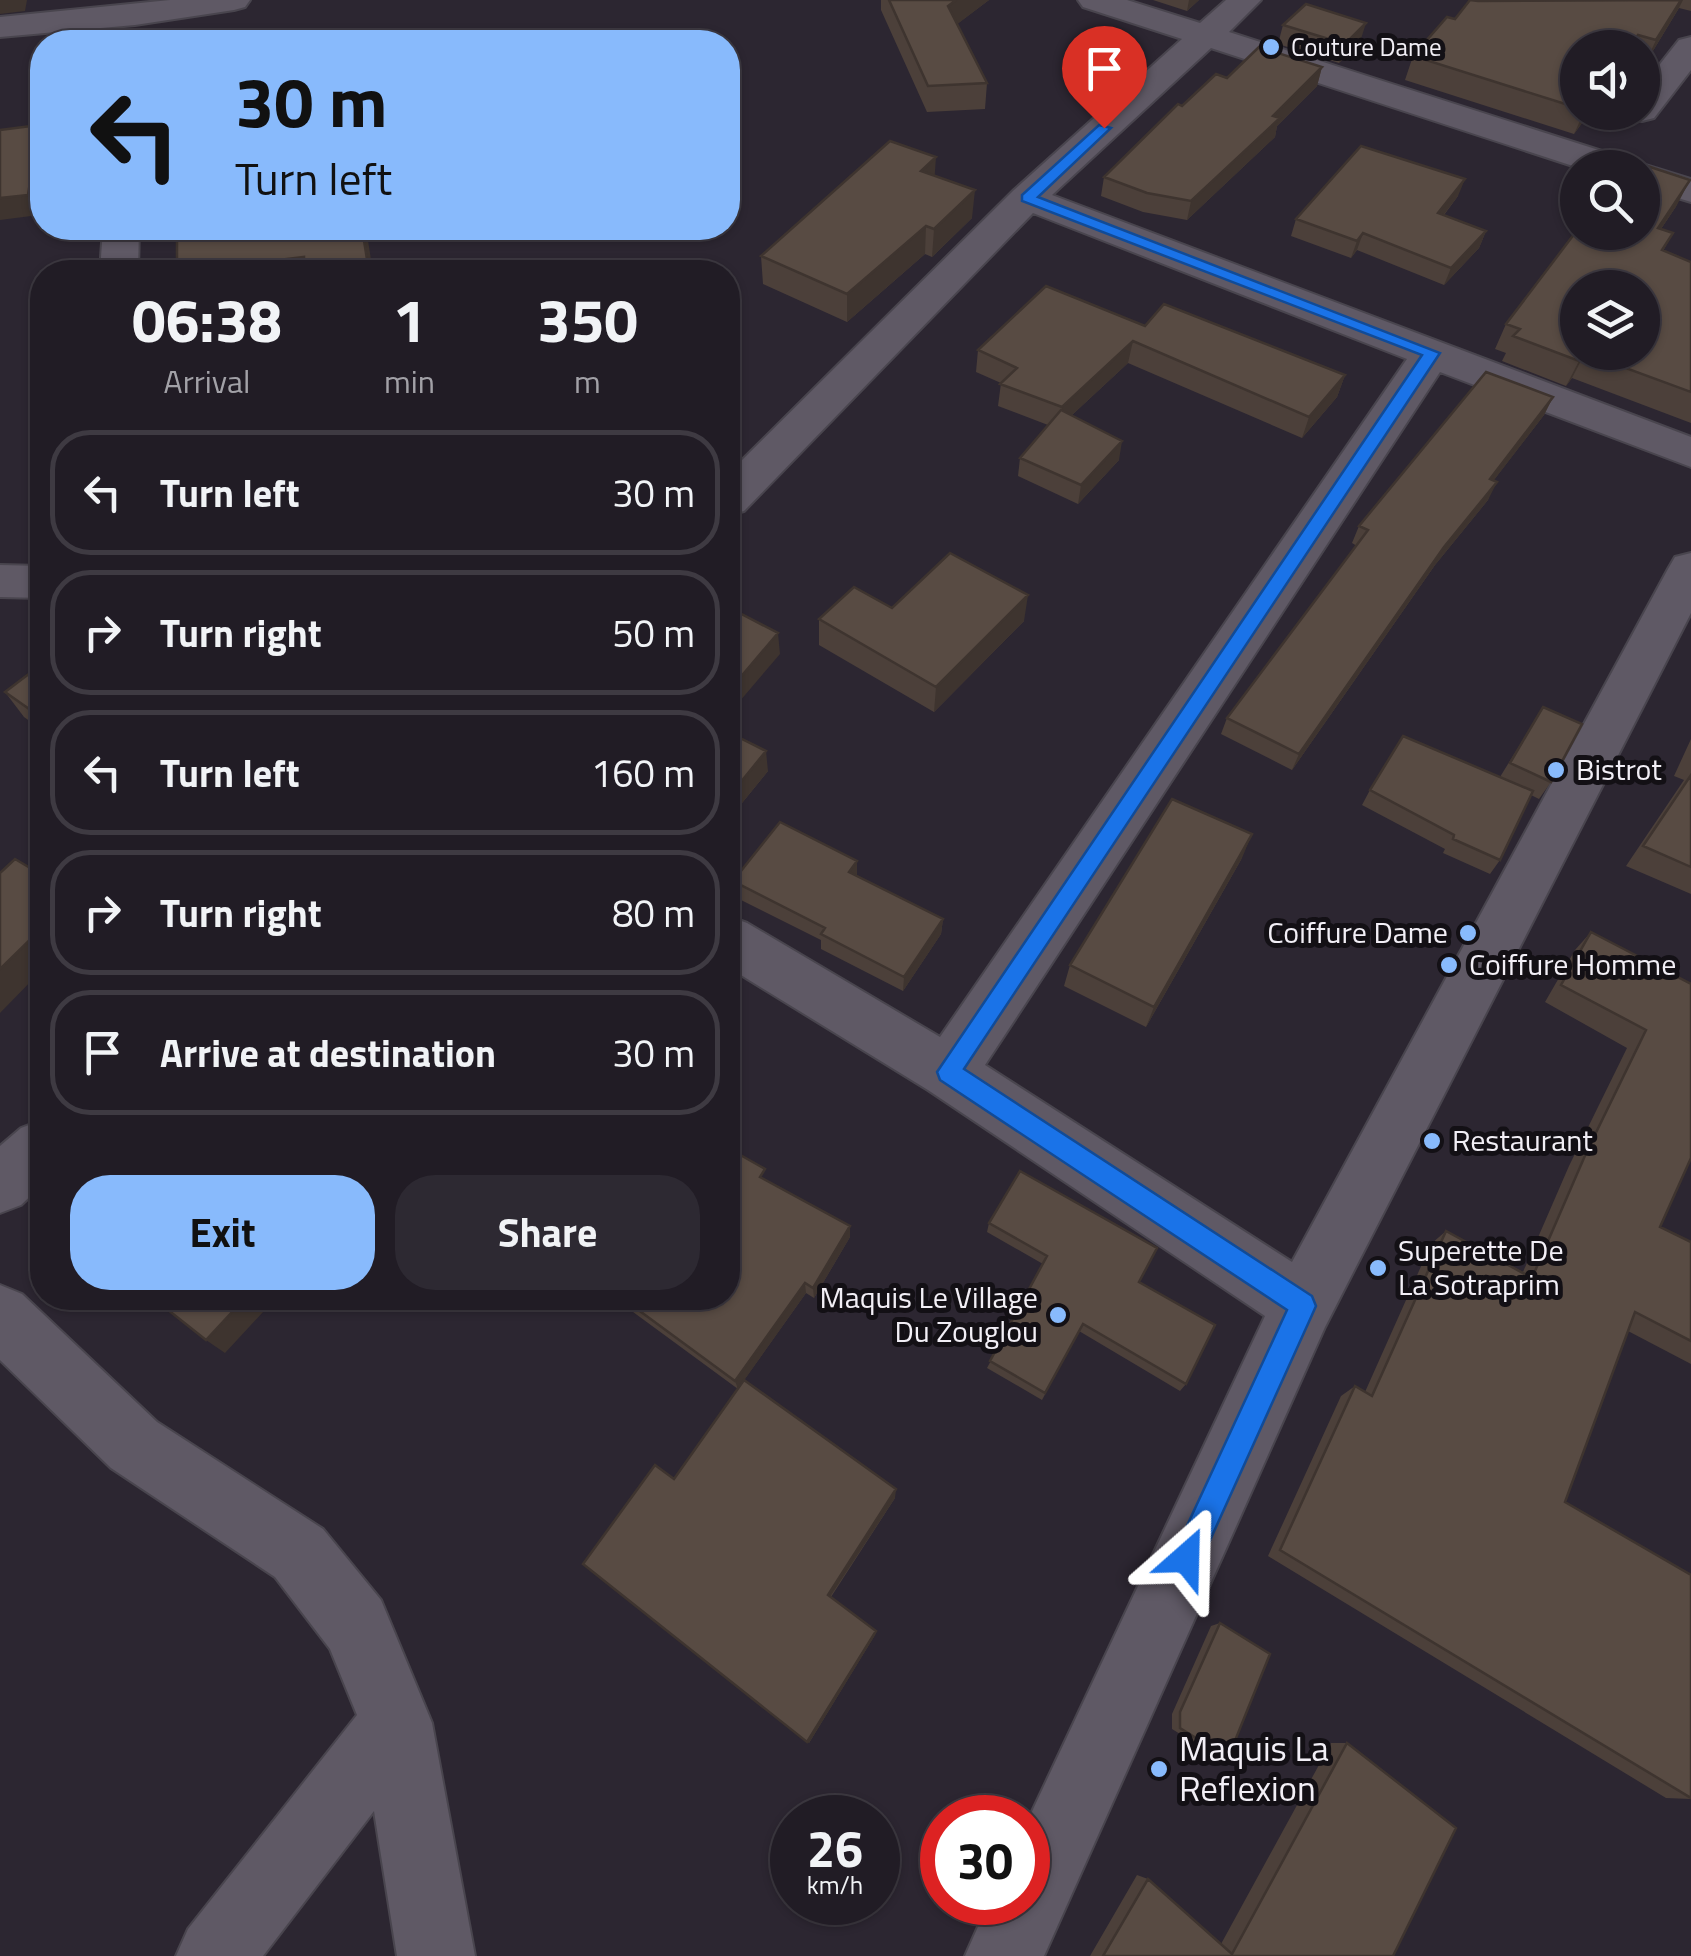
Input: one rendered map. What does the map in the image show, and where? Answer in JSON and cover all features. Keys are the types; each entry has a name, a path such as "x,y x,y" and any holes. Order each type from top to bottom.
{"street":[{"path":"0,28 135,19 234,0"},
{"path":"1094,0 1563,150"},
{"path":"740,488 1027,198 1244,0"},
{"path":"1660,88 1691,47"},
{"path":"1660,182 1691,191"},
{"path":"1027,198 1691,453"},
{"path":"948,1072 1432,353"},
{"path":"1004,1956 1303,1306 1691,569"},
{"path":"0,581 30,582"},
{"path":"740,947 948,1072 1303,1306"},
{"path":"0,1185 30,1158"},
{"path":"0,1316 134,1445 299,1553 356,1625 396,1722 436,1956"},
{"path":"215,1956 396,1722"}],"building":[{"path":"889,0 956,0 948,6 987,83 928,86"},
{"path":"1470,0 1681,0 1660,34 1660,30 1560,30 1560,102 1413,56 1447,17 1455,19"},
{"path":"1306,4 1366,23 1345,44 1283,25"},
{"path":"1259,47 1322,67 1273,116 1280,118 1191,201 1147,193 1104,177 1178,104 1182,106 1216,74 1227,78"},
{"path":"30,126 28,195 0,198 0,130"},
{"path":"890,141 936,157 921,171 975,190 934,229 926,226 847,294 761,256"},
{"path":"1361,146 1465,179 1438,213 1486,231 1451,268 1363,233 1357,241 1296,219"},
{"path":"1660,170 1690,180 1660,225"},
{"path":"1660,229 1673,233 1662,250 1691,262 1691,392 1631,370 1660,370 1660,270 1560,270 1560,354 1513,336 1520,329 1506,324 1562,250 1660,250"},
{"path":"177,240 364,240 367,260 304,257 177,260"},
{"path":"1046,286 1145,326 1164,304 1345,375 1309,417 1133,341 1062,407 1000,384 1017,368 978,350"},
{"path":"1486,372 1553,397 1490,479 1497,482 1444,547 1299,754 1227,718 1368,530 1359,526"},
{"path":"1061,410 1122,441 1081,485 1020,458"},
{"path":"950,553 1028,595 936,687 819,619 854,587 892,608"},
{"path":"740,613 778,633 740,678"},
{"path":"30,673 30,710 5,692"},
{"path":"1543,707 1582,724 1551,782 1510,763"},
{"path":"1403,736 1533,791 1500,860 1453,839 1454,835 1370,790"},
{"path":"740,738 766,751 740,783"},
{"path":"1691,775 1691,867 1643,846"},
{"path":"1172,799 1252,834 1154,1007 1070,965"},
{"path":"780,822 857,861 849,872 943,919 904,977 821,934 825,928 740,885 740,872"},
{"path":"15,859 30,868 30,940 0,969 0,873"},
{"path":"1591,932 1691,984 1691,1158 1660,1227 1691,1242 1691,1341 1635,1312 1565,1502 1691,1575 1691,1798 1280,1550 1355,1386 1372,1396 1446,1231 1532,1278 1587,1151 1646,1030 1561,985"},
{"path":"740,1155 765,1169 760,1177 850,1226 813,1288 805,1283 735,1381 638,1310 740,1310"},
{"path":"1020,1171 1157,1248 1139,1282 1215,1325 1186,1384 1083,1324 1045,1393 990,1361 1047,1256 989,1223"},
{"path":"168,1310 234,1310 206,1340"},
{"path":"744,1380 896,1489 828,1595 876,1631 807,1742 583,1564 655,1465 674,1479"},
{"path":"1220,1623 1270,1654 1228,1758 1180,1728 1180,1712"},
{"path":"1347,1743 1456,1828 1393,1956 1103,1956 1148,1879 1232,1954"}],"place":[{"name":"Couture Dame","path":"1271,47"},
{"name":"Bistrot","path":"1556,770"},
{"name":"Coiffure Dame","path":"1468,933"},
{"name":"Coiffure Homme","path":"1449,965"},
{"name":"Restaurant","path":"1432,1141"},
{"name":"Superette De La Sotraprim","path":"1378,1268"},
{"name":"Maquis Le Village Du Zouglou","path":"1058,1315"},
{"name":"Maquis La Reflexion","path":"1159,1769"}],"route":[{"path":"1104,128 1027,198 1432,353 948,1072 1303,1306 1186,1558"}]}
